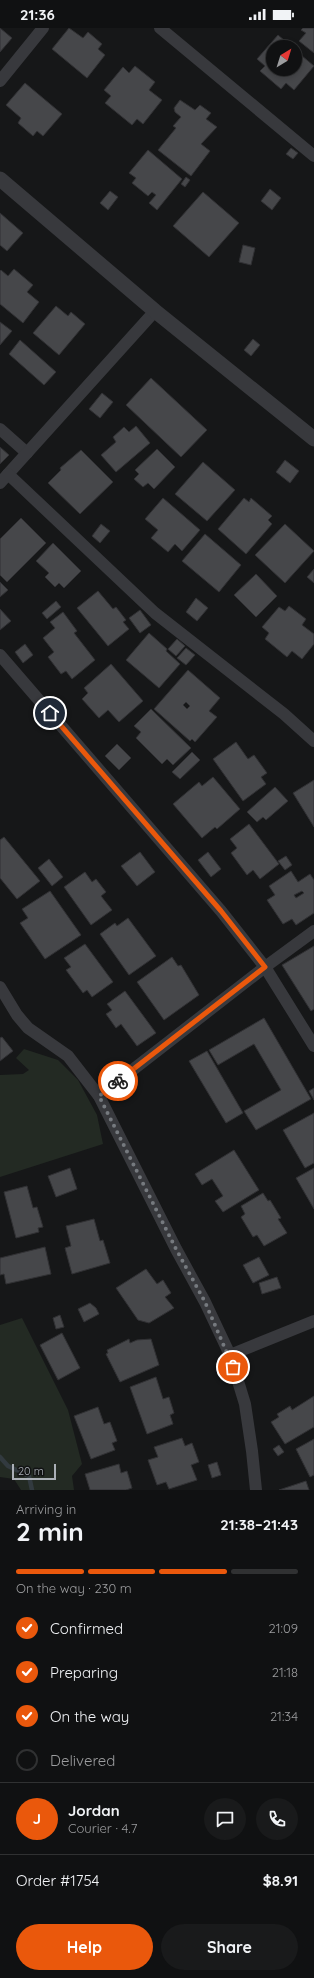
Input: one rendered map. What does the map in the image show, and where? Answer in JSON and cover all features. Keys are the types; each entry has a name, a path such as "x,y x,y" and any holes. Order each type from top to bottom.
{"street":[{"path":"0,81 43,28"},
{"path":"160,28 314,156"},
{"path":"0,179 155,311 314,439"},
{"path":"155,311 4,479 155,613 284,714 314,741"},
{"path":"0,429 27,453"},
{"path":"0,655 221,911 265,967 314,1046"},
{"path":"99,1096 265,967 314,931"},
{"path":"0,987 17,1016 28,1028 68,1056 99,1096 176,1249 205,1302 230,1355 245,1404 256,1490"},
{"path":"230,1355 314,1320"}],"shaded area":[{"path":"24,1049 58,1060 78,1080 97,1115 103,1144 0,1177 0,1075 23,1074 29,1070 16,1058"},
{"path":"22,1318 68,1410 82,1464 72,1476 74,1490 21,1490 14,1479 0,1477 0,1325"}],"building":[{"path":"0,28 12,38 0,52"},
{"path":"69,28 83,38 88,32 102,44 98,49 105,55 87,78 52,49"},
{"path":"303,28 314,28 314,53 302,43 302,40 300,40 306,33 301,30"},
{"path":"278,35 284,40 274,40"},
{"path":"266,49 266,76 302,76 302,56 314,66 294,90 286,83 281,89 260,71 265,66 257,59"},
{"path":"135,66 155,82 149,90 162,100 143,124 137,119 132,125 105,103 111,96 104,90 123,67 129,73"},
{"path":"25,83 62,114 43,136 37,131 33,136 18,123 21,118 6,105"},
{"path":"180,100 195,110 200,105 211,113 206,119 217,127 201,144 210,151 191,176 158,150 176,128 173,126 181,117 175,112 174,108"},
{"path":"291,148 298,153 293,159 286,154"},
{"path":"148,150 182,179 157,210 149,203 156,195 152,192 148,196 132,183 136,178 129,173"},
{"path":"186,177 190,180 185,187 181,184"},
{"path":"270,189 281,198 272,210 261,201"},
{"path":"110,191 118,197 108,210 100,203"},
{"path":"203,192 239,223 209,257 173,226"},
{"path":"0,213 23,233 7,251 0,245"},
{"path":"243,245 255,248 251,265 239,262"},
{"path":"14,269 33,285 27,292 39,302 23,323 0,304 0,271 1,270 8,276"},
{"path":"56,306 68,316 71,312 85,324 59,355 33,333"},
{"path":"0,322 12,331 0,345"},
{"path":"253,339 260,345 251,356 244,350"},
{"path":"20,340 56,372 44,385 9,354"},
{"path":"151,378 207,430 181,457 126,405"},
{"path":"102,393 113,402 100,418 89,409"},
{"path":"136,426 150,443 116,472 101,455 116,442 113,437 124,427 129,432"},
{"path":"0,447 9,455 0,464"},
{"path":"157,449 175,467 154,489 148,483 143,487 134,479 139,474 135,470"},
{"path":"81,450 113,482 80,514 48,483 61,470 60,468"},
{"path":"285,460 299,471 290,483 276,472"},
{"path":"203,462 235,490 207,521 175,494"},
{"path":"163,498 200,530 182,551 175,544 168,552 151,538 158,530 145,519"},
{"path":"244,498 249,502 251,498 272,516 268,520 272,524 246,554 218,529"},
{"path":"21,518 46,543 7,582 0,575 0,539"},
{"path":"101,524 110,531 100,543 92,536"},
{"path":"285,524 314,551 285,583 255,555"},
{"path":"205,534 241,565 219,592 182,561"},
{"path":"53,543 81,571 64,588 59,583 55,587 45,577 49,573 36,561"},
{"path":"314,569 314,583 307,577"},
{"path":"256,574 277,596 256,617 234,595"},
{"path":"0,582 8,590 0,597"},
{"path":"98,591 113,609 116,607 126,620 123,622 129,629 108,646 77,608"},
{"path":"196,598 208,608 197,621 186,612"},
{"path":"56,601 61,607 47,619 42,613"},
{"path":"289,606 306,619 302,625 314,634 314,644 302,659 292,651 287,657 265,639 269,633 262,627 279,607 285,611"},
{"path":"0,609 11,621 0,630"},
{"path":"140,610 151,625 140,633 129,618"},
{"path":"63,612 77,631 74,633 95,660 72,679 66,671 61,674 48,657 54,652 43,638 55,628 50,622"},
{"path":"149,633 167,649 166,651 180,664 159,688 126,660"},
{"path":"177,639 185,646 176,656 168,649"},
{"path":"25,644 33,655 23,663 15,652"},
{"path":"186,648 195,655 186,665 177,658"},
{"path":"111,664 143,701 119,722 108,710 99,718 82,699 88,693 84,688"},
{"path":"188,670 220,698 209,711 217,717 195,742 192,739 190,741 154,709","holes":["186,702 190,706 187,709 183,705"]},
{"path":"151,709 191,748 173,765 167,759 162,764 136,738 141,732 134,726"},
{"path":"236,742 248,759 254,755 267,773 261,777 266,784 243,801 213,759"},
{"path":"117,744 131,758 119,770 105,756"},
{"path":"192,752 200,760 180,779 172,772"},
{"path":"213,777 240,809 217,829 215,827 202,838 173,804 199,782 202,786"},
{"path":"314,780 314,827 293,793"},
{"path":"275,787 288,801 266,820 263,817 257,822 247,812"},
{"path":"249,824 279,864 260,879 253,870 247,875 231,853 237,848 230,839"},
{"path":"4,837 40,881 17,899 0,878 0,840"},
{"path":"140,852 155,872 137,886 121,866"},
{"path":"208,852 221,869 211,877 198,860"},
{"path":"286,856 292,865 285,870 278,861"},
{"path":"49,859 63,877 52,886 38,868"},
{"path":"291,871 298,882 310,874 314,880 314,913 296,925 292,919 283,924 267,900 275,895 269,886","holes":["302,891 304,893 296,898 294,895"]},
{"path":"85,872 92,882 96,879 106,892 101,896 112,910 91,925 64,887"},
{"path":"50,891 81,935 45,959 20,923 28,918 22,909"},
{"path":"128,918 156,956 129,975 100,934 115,923 117,926"},
{"path":"85,944 113,982 92,997 87,990 83,993 66,970 71,967 64,958"},
{"path":"314,946 314,1009 311,1011 282,965"},
{"path":"172,957 178,966 181,965 199,995 164,1020 137,982"},
{"path":"125,991 156,1033 137,1046 121,1024 116,1028 106,1014 112,1010 107,1004"},
{"path":"264,1018 311,1099 256,1130 244,1111 281,1090 254,1044 218,1065 209,1050"},
{"path":"2,1037 13,1051 0,1061 0,1038"},
{"path":"207,1051 243,1113 226,1123 189,1061"},
{"path":"314,1088 314,1100 309,1091"},
{"path":"314,1113 314,1163 305,1168 283,1130"},
{"path":"234,1150 259,1190 223,1212 215,1201 223,1196 212,1179 202,1185 195,1174"},
{"path":"70,1168 77,1189 56,1197 48,1176"},
{"path":"314,1168 314,1209 296,1178"},
{"path":"27,1186 33,1208 37,1207 43,1227 38,1228 39,1232 16,1238 4,1192"},
{"path":"263,1193 268,1201 270,1200 281,1218 278,1219 287,1233 264,1246 257,1235 253,1237 241,1217 245,1214 241,1206"},
{"path":"94,1219 100,1241 103,1240 110,1263 72,1274 65,1248 71,1246 66,1226"},
{"path":"45,1247 51,1274 6,1284 4,1274 0,1275 0,1258"},
{"path":"259,1257 269,1275 253,1283 243,1265"},
{"path":"146,1269 157,1284 163,1280 171,1293 165,1297 174,1308 149,1323 138,1320 116,1288"},
{"path":"277,1277 281,1288 262,1294 259,1283"},
{"path":"90,1303 96,1308 99,1314 84,1322 78,1309"},
{"path":"60,1315 64,1327 56,1329 53,1318"},
{"path":"62,1333 80,1368 58,1380 40,1345"},
{"path":"129,1339 130,1343 137,1340 151,1339 159,1365 120,1382 106,1354 108,1353 107,1350"},
{"path":"156,1377 163,1399 169,1397 174,1413 170,1415 173,1424 147,1434 130,1387"},
{"path":"314,1396 314,1427 285,1444 271,1422 279,1417 277,1414 290,1406 292,1410"},
{"path":"98,1407 104,1424 110,1422 117,1441 112,1443 115,1450 91,1459 74,1416"},
{"path":"182,1438 185,1446 192,1443 199,1462 191,1465 197,1480 169,1489 166,1482 157,1485 148,1460 158,1457 154,1447"},
{"path":"314,1439 314,1475 310,1477 296,1449"},
{"path":"279,1445 284,1452 278,1456 273,1449"},
{"path":"217,1462 221,1475 212,1478 208,1465"},
{"path":"119,1464 121,1473 127,1471 132,1488 126,1490 90,1490 85,1474"},
{"path":"306,1481 309,1490 279,1490"}],"waterway":[{"path":"0,1457 8,1466 29,1476 32,1490"}],"way so far":[{"path":"118,1081 99,1096 176,1249 205,1302 230,1355 233,1367"}],"route":[{"path":"50,713 221,911 265,967 118,1081"}]}
